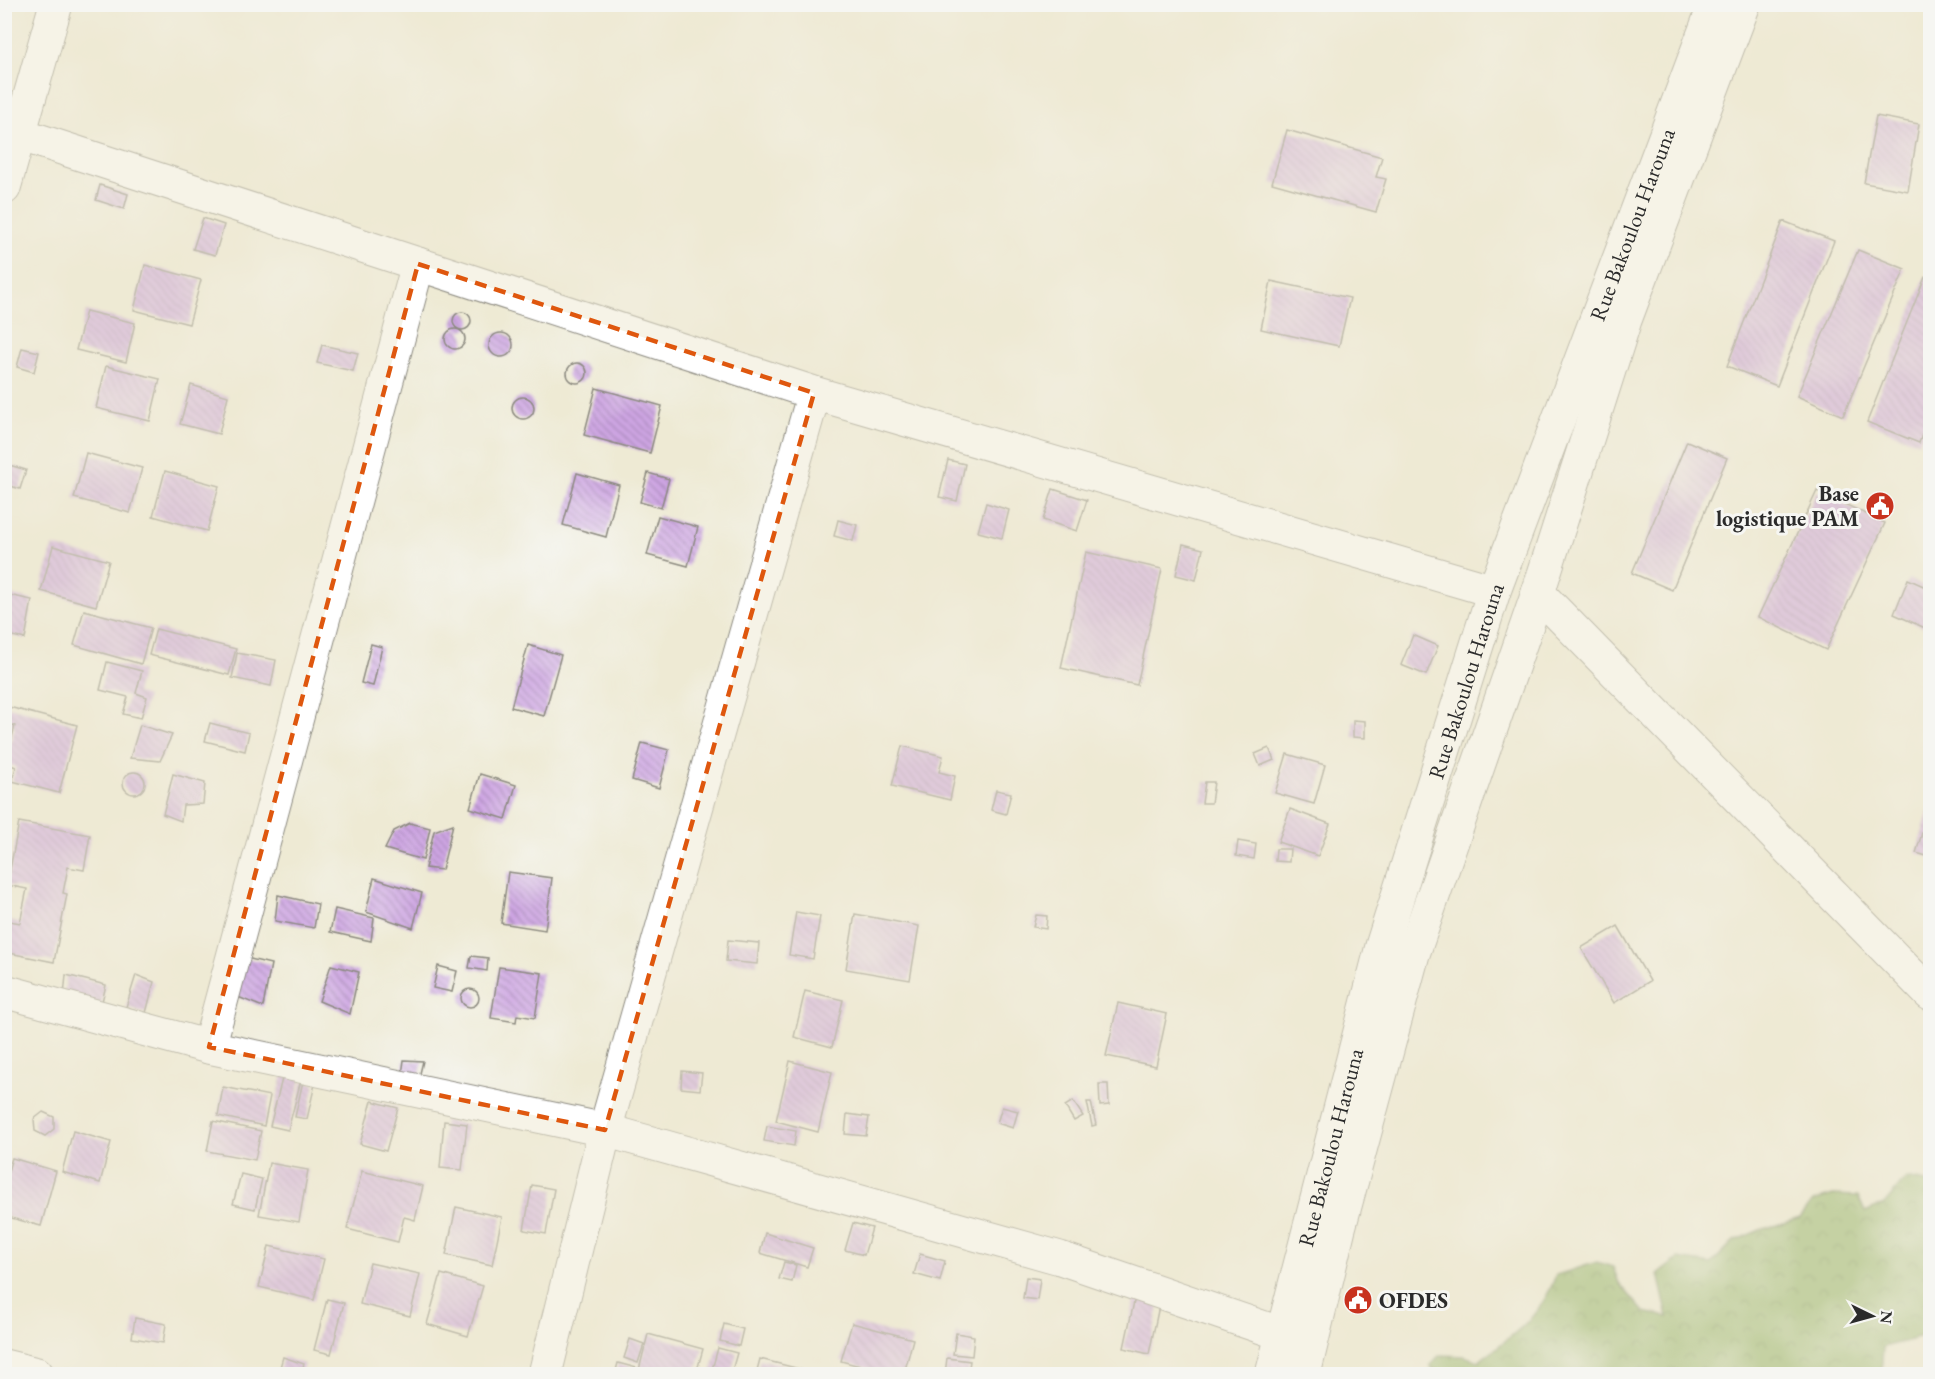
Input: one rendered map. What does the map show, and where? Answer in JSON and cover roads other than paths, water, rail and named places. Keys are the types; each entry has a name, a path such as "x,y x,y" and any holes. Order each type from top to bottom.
{"main road":[{"path":"4,188 12,129 56,4"},
{"name":"Rue Bakoulou Harouna","path":"1272,1374 1382,946 1494,591 1715,4"},
{"name":"Rue Bakoulou Harouna","path":"1304,1374 1339,1228 1413,954 1538,592 1625,320 1744,4"},
{"path":"12,129 814,393 1494,591"},
{"path":"209,1047 418,264"},
{"path":"545,1374 605,1130 814,393"},
{"path":"1538,592 1930,994"},
{"path":"4,991 209,1047 605,1130 1060,1258 1282,1334"},
{"path":"4,1366 37,1374"}],"place":[{"name":"Base logistique PAM","path":"1880,506"},
{"name":"OFDES","path":"1358,1300"}]}
